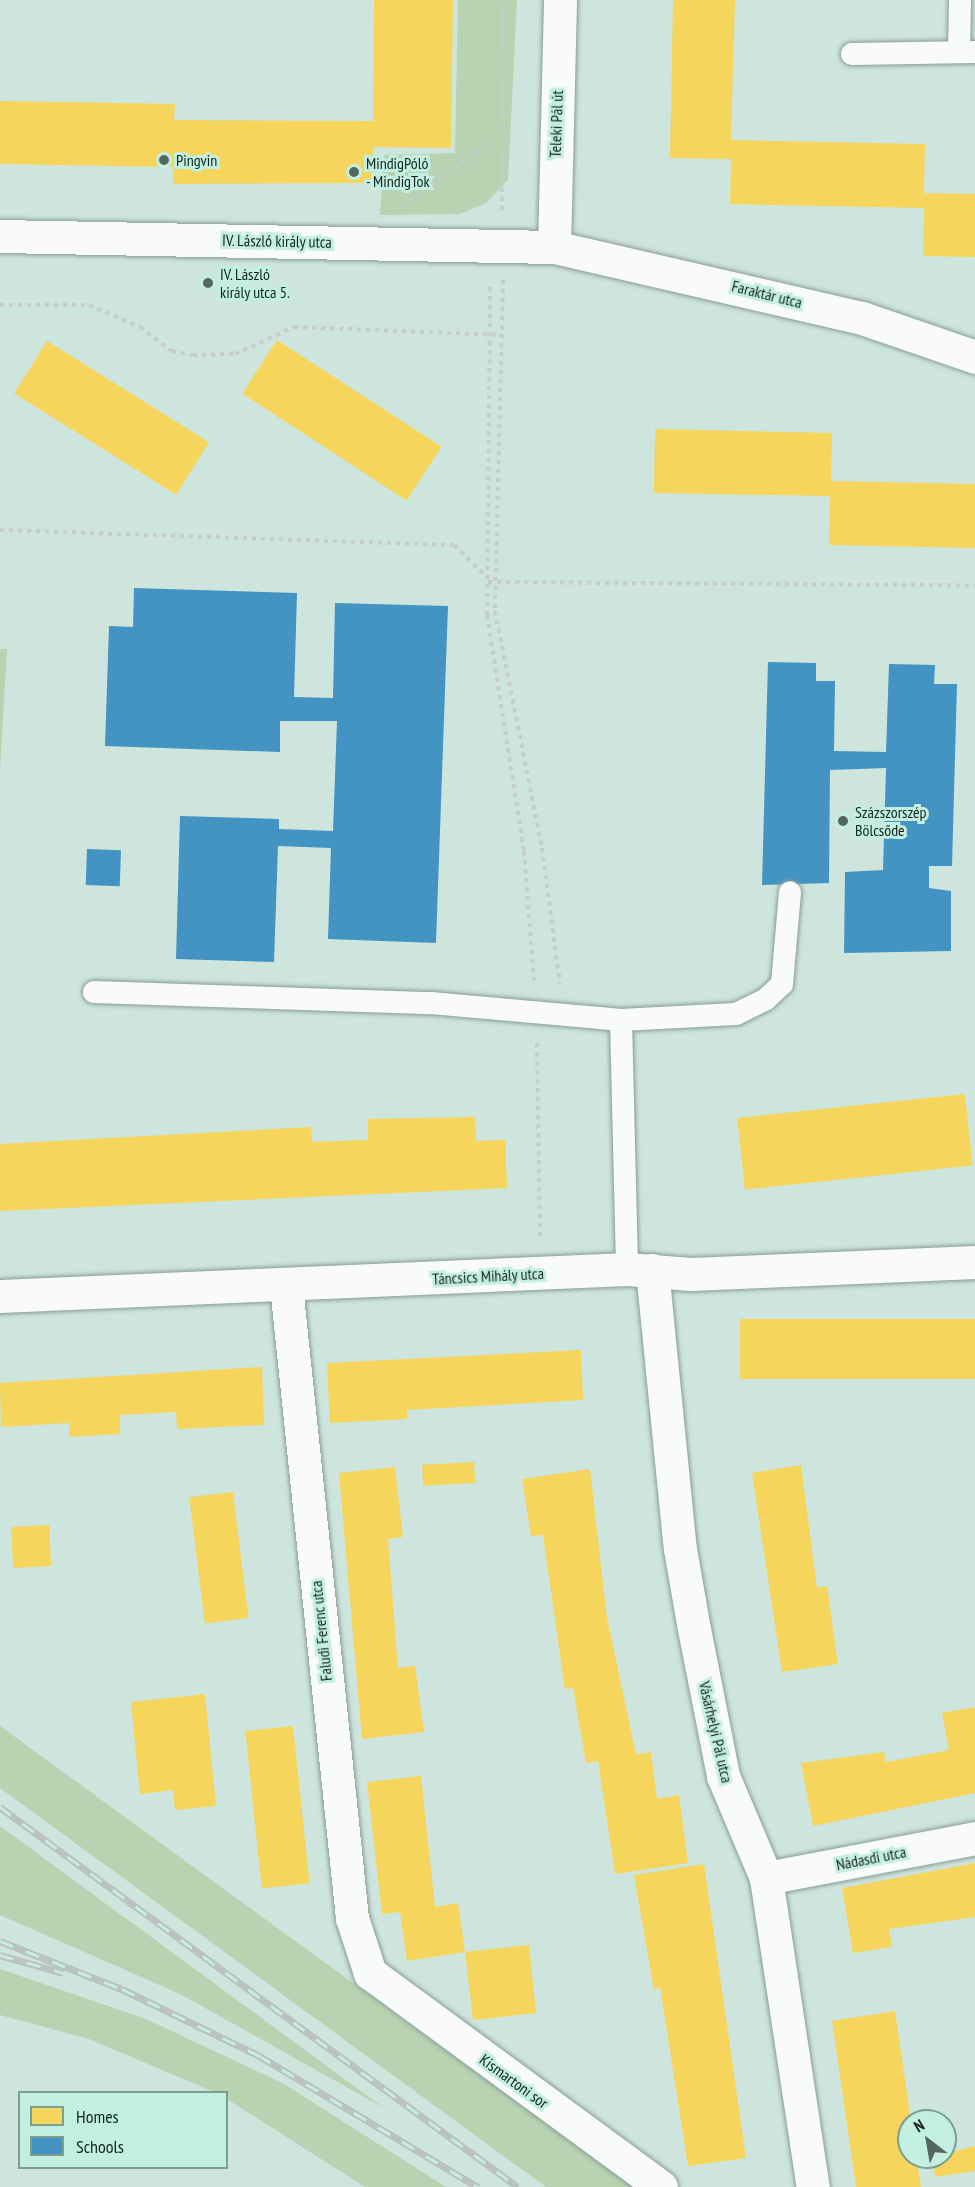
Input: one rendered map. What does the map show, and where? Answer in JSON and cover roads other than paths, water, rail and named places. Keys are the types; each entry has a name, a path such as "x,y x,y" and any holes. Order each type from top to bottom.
{"street":[{"name":"Teleki Pál út","path":"554,247 560,0"},
{"name":"IV. László király utca","path":"0,236 554,247"},
{"name":"Faraktár utca","path":"554,247 862,318 975,357"},
{"name":"Táncsics Mihály utca","path":"0,1296 639,1270 691,1274 975,1262"},
{"name":"Vásárhelyi Pál utca","path":"639,1270 694,1629 723,1776 766,1878 813,2187"},
{"name":"Faludi Ferenc utca","path":"286,1286 352,1918 370,1973"},
{"name":"Nádasdi utca","path":"766,1878 975,1838"},
{"name":"Kismartoni sor","path":"370,1973 661,2187"}],"lane":[{"path":"852,54 967,52 960,0"},
{"path":"94,992 564,1011 621,1020 736,1014 775,994 786,967 790,892"},
{"path":"621,1020 639,1270"}],"railway":[{"path":"0,1807 518,2187"},
{"path":"0,1941 122,1989 258,2055 478,2187"},
{"path":"0,1955 64,1973"}],"place":[{"name":"Pingvin","path":"164,160"},
{"name":"MindigPóló - MindigTok","path":"354,172"},
{"name":"IV. László király utca 5.","path":"208,283"},
{"name":"Százszorszép Bölcsőde","path":"843,821"}]}
